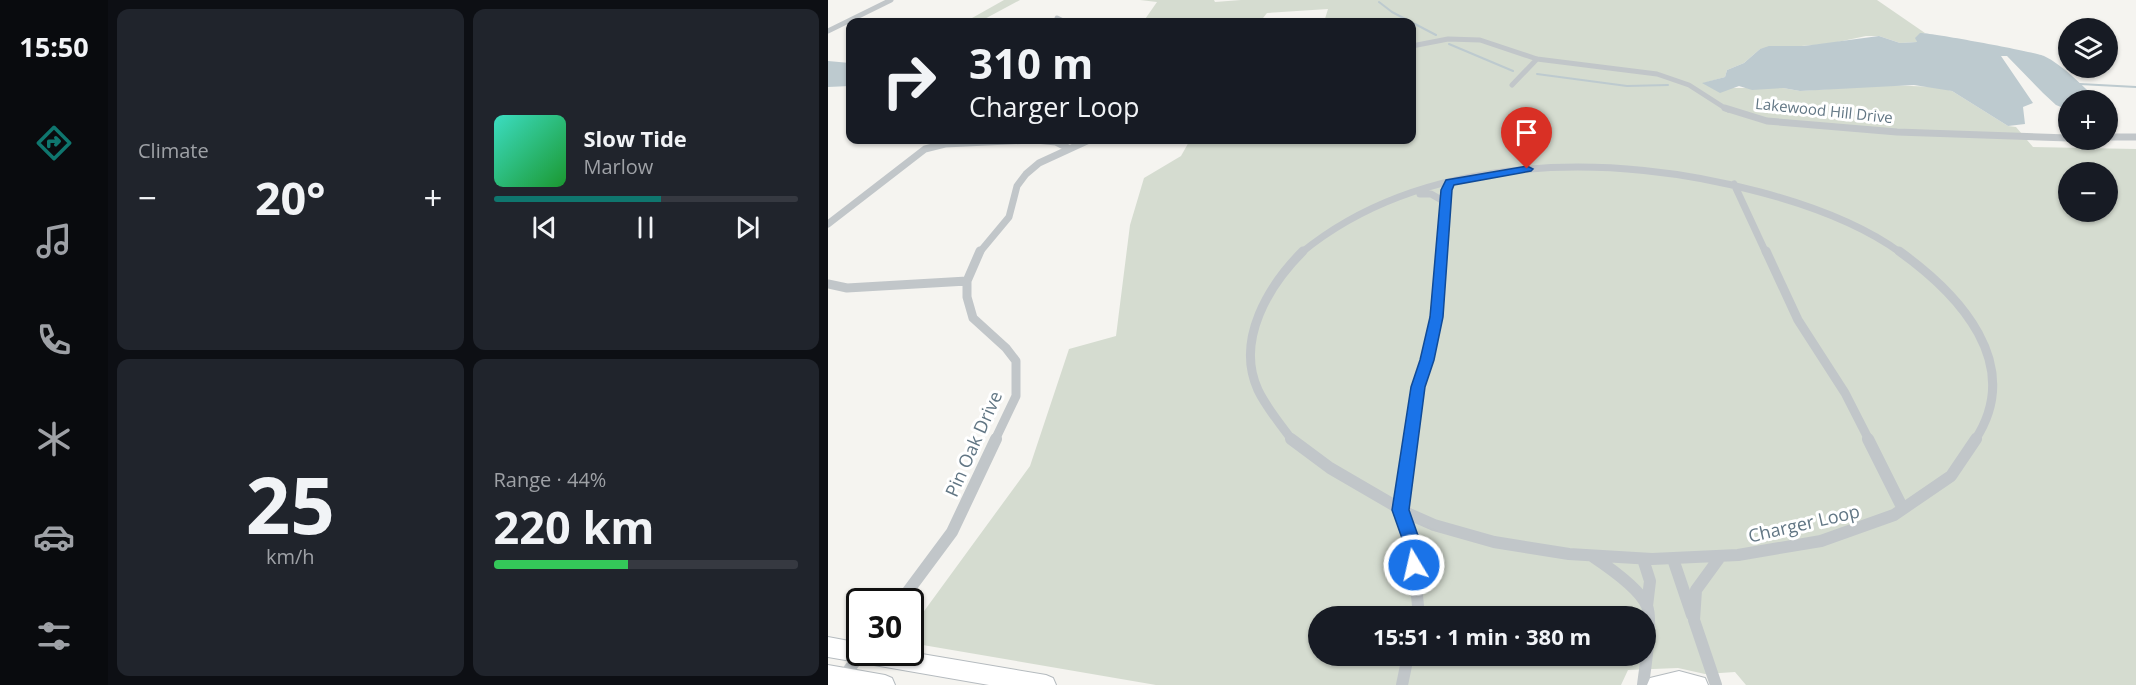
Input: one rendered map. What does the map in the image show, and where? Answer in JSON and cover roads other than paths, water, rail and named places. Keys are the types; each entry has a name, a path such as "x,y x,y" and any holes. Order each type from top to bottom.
{"street":[{"path":"854,18 891,0"},
{"path":"828,31 846,22"},
{"path":"828,23 842,24"},
{"name":"Lakewood Hill Drive","path":"1416,45 1448,39 1480,40 1537,59 1621,68 1668,77 1697,89 1731,112 1767,121 1897,132 2058,138"},
{"path":"1512,85 1537,59"},
{"path":"2118,137 2136,136"},
{"path":"828,224 925,149 947,144"},
{"path":"1060,144 1068,148"},
{"path":"828,284 847,288 967,281 980,253 1009,217 1017,186 1026,174 1039,163 1078,144"},
{"name":"Charger Loop","path":"1581,166 1653,170 1734,184 1844,222 1891,246 1940,284 1960,306 1979,333 1987,352 1993,383 1991,412 1979,445 1943,482 1903,509 1868,527 1822,540 1720,556 1643,559 1519,548 1433,525 1401,510 1338,474 1291,439 1255,384 1252,349 1256,319 1269,292 1295,259 1323,235 1352,219 1410,195 1450,183 1510,171 1581,166"},
{"path":"1418,606 1412,544 1401,510 1418,387 1437,317 1445,202 1450,183"},
{"path":"1734,184 1797,320 1823,363 1845,393 1903,509"},
{"path":"1410,195 1431,194 1445,202"},
{"path":"1743,206 1752,197 1768,194"},
{"name":"Pin Oak Drive","path":"910,588 952,532 1016,396 1016,362 1006,348 973,318 967,297 967,281"},
{"path":"1590,555 1619,574 1647,606"},
{"path":"1694,620 1696,590 1720,556"},
{"path":"1643,559 1650,581 1647,606"},
{"path":"1673,559 1716,685"},
{"path":"828,647 846,650"},
{"path":"924,664 1046,685"},
{"path":"1402,685 1406,666"},
{"path":"1643,685 1645,666"},
{"path":"836,676 885,685"},
{"path":"1657,685 1679,681 1698,685"}],"waterway":[{"path":"1379,2 1403,18"},
{"path":"1416,25 1436,35"},
{"path":"1449,44 1513,71"},
{"path":"1537,74 1627,86 1668,85"},
{"path":"2080,84 2136,87"}]}
